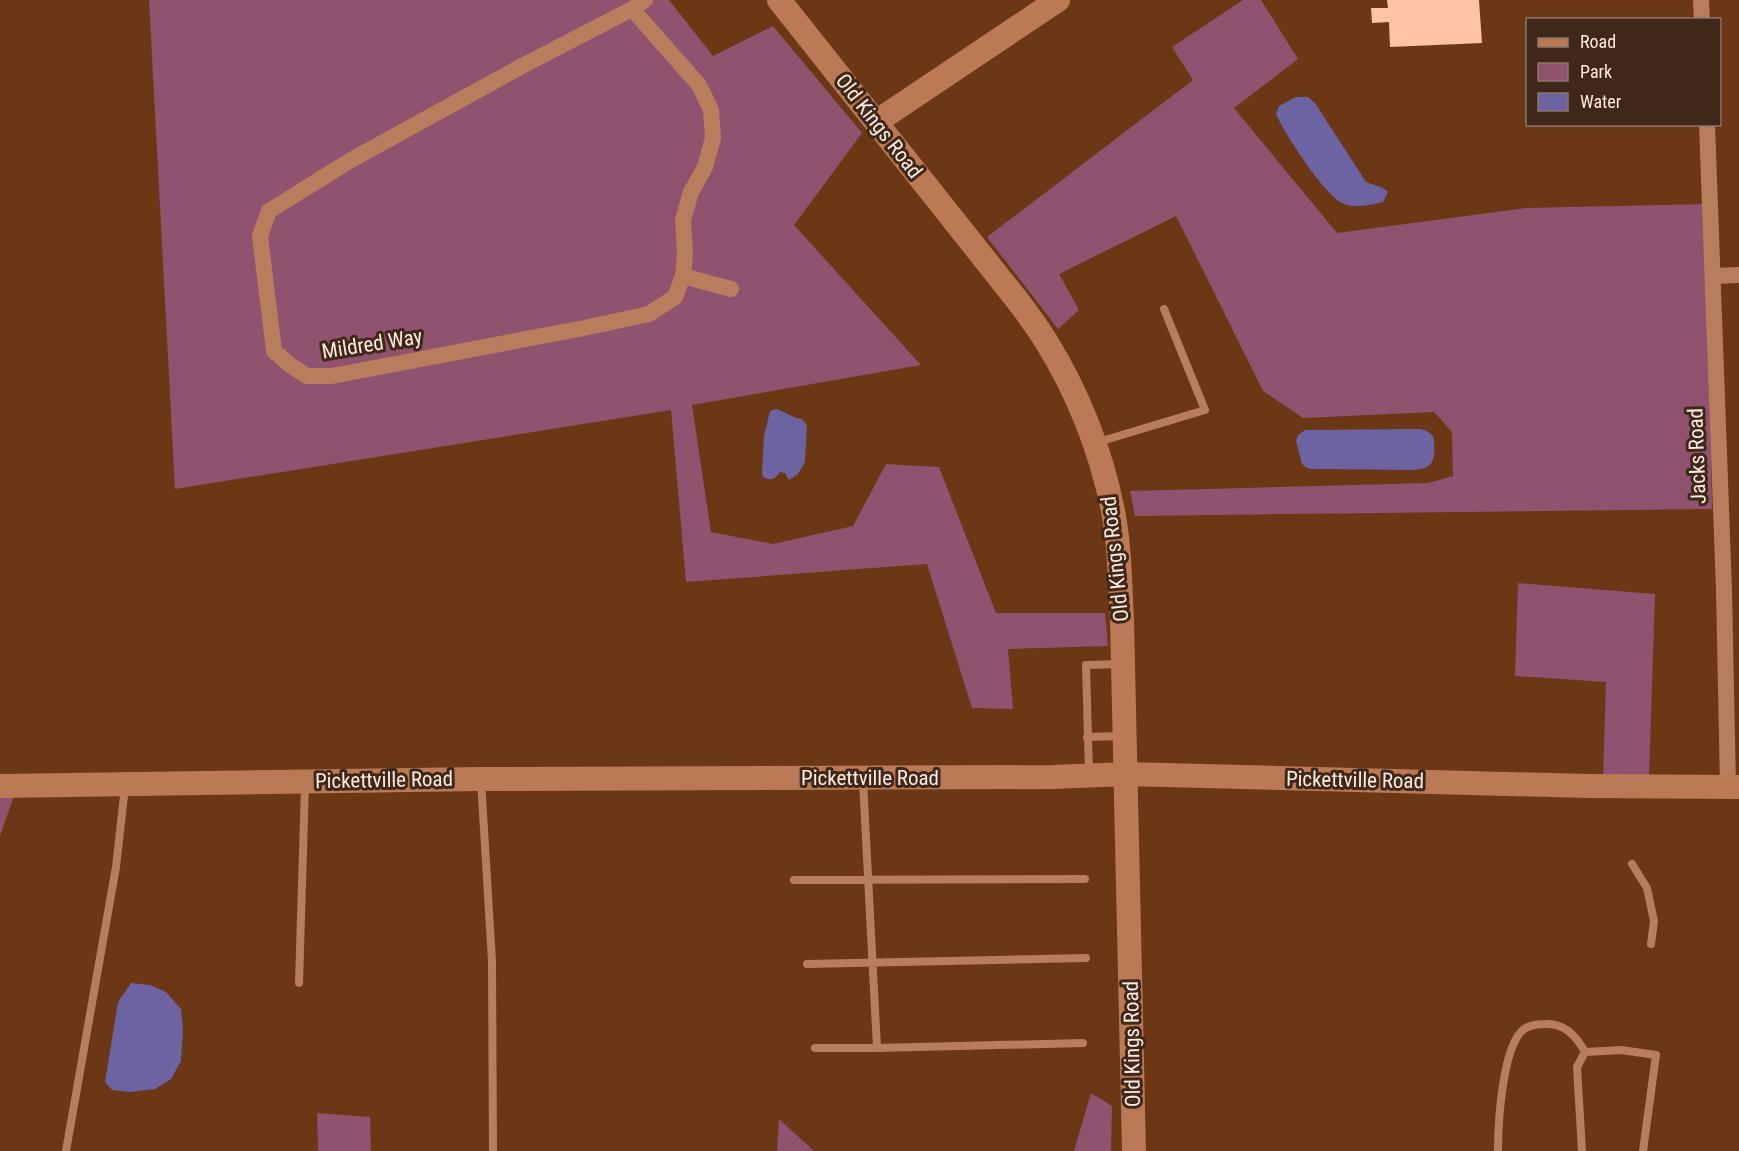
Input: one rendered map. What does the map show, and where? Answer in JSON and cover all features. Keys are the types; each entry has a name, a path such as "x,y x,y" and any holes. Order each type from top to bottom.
{"street":[{"name":"Old Kings Road","path":"779,0 1017,300 1046,341 1084,413 1106,479 1113,513 1119,569 1123,664 1134,1151"},
{"path":"876,122 1058,0"},
{"path":"1701,0 1702,18"},
{"name":"Mildred Way","path":"639,4 699,85 711,110 713,138 705,167 691,192 683,220 685,254 683,276 675,297 649,314 332,376 308,376 290,365 274,351 260,236 269,211 351,160 639,4"},
{"name":"Jacks Road","path":"1707,126 1733,787"},
{"path":"1714,276 1739,275"},
{"path":"683,276 731,289"},
{"name":"Pickettville Road","path":"0,786 482,779 1053,777 1126,774 1588,786 1733,787"}],"lane":[{"path":"1094,443 1205,410 1164,309"},
{"path":"1089,776 1086,665 1123,664"},
{"path":"1087,737 1125,736"},
{"path":"863,778 877,1048"},
{"path":"482,779 492,962 493,1151"},
{"path":"299,982 305,781"},
{"path":"66,1151 116,867 125,783"},
{"path":"1632,864 1647,888 1654,921 1652,944"},
{"path":"794,880 1085,879"},
{"path":"807,963 1086,958"},
{"path":"1498,1151 1498,1123 1504,1077 1516,1038 1524,1029 1537,1024 1553,1023 1568,1029 1578,1039 1585,1052"},
{"path":"815,1048 1083,1043"},
{"path":"1585,1052 1620,1050 1656,1055 1643,1151"},
{"path":"1582,1151 1577,1067 1585,1052"}],"green space":[{"path":"149,0 669,0 713,56 773,26 862,133 794,225 921,365 692,405 711,532 773,544 853,526 886,464 939,467 996,613 1105,613 1108,646 1008,649 1013,709 972,708 927,564 686,582 671,410 175,489"},
{"path":"1243,0 1261,0 1298,59 1234,108 1337,233 1526,208 1706,204 1712,509 1135,516 1130,491 1428,483 1453,476 1452,432 1434,412 1303,418 1263,391 1176,216 1059,274 1079,310 1058,329 987,237 1193,80 1172,47"},
{"path":"1518,583 1655,594 1649,777 1603,777 1606,682 1515,676"},
{"path":"0,793 15,793 0,836"},
{"path":"1091,1093 1112,1106 1111,1151 1074,1151"},
{"path":"317,1113 370,1117 371,1151 318,1151"},
{"path":"779,1119 814,1151 777,1151"}],"water":[{"path":"1296,97 1308,97 1315,103 1366,182 1388,192 1383,202 1362,206 1347,205 1334,197 1315,176 1287,135 1276,114 1279,106"},
{"path":"777,409 802,419 807,425 805,462 798,474 789,480 785,473 780,472 771,479 763,477 762,473 764,436 770,411"},
{"path":"1421,429 1433,437 1434,457 1429,466 1415,470 1307,468 1302,464 1296,441 1298,435 1305,430"},
{"path":"131,983 150,985 166,992 181,1009 183,1030 181,1061 171,1079 155,1089 130,1092 112,1090 105,1082 118,1002"}],"building":[{"path":"1387,0 1479,0 1482,43 1390,47 1389,22 1372,23 1371,8 1388,8"}]}
